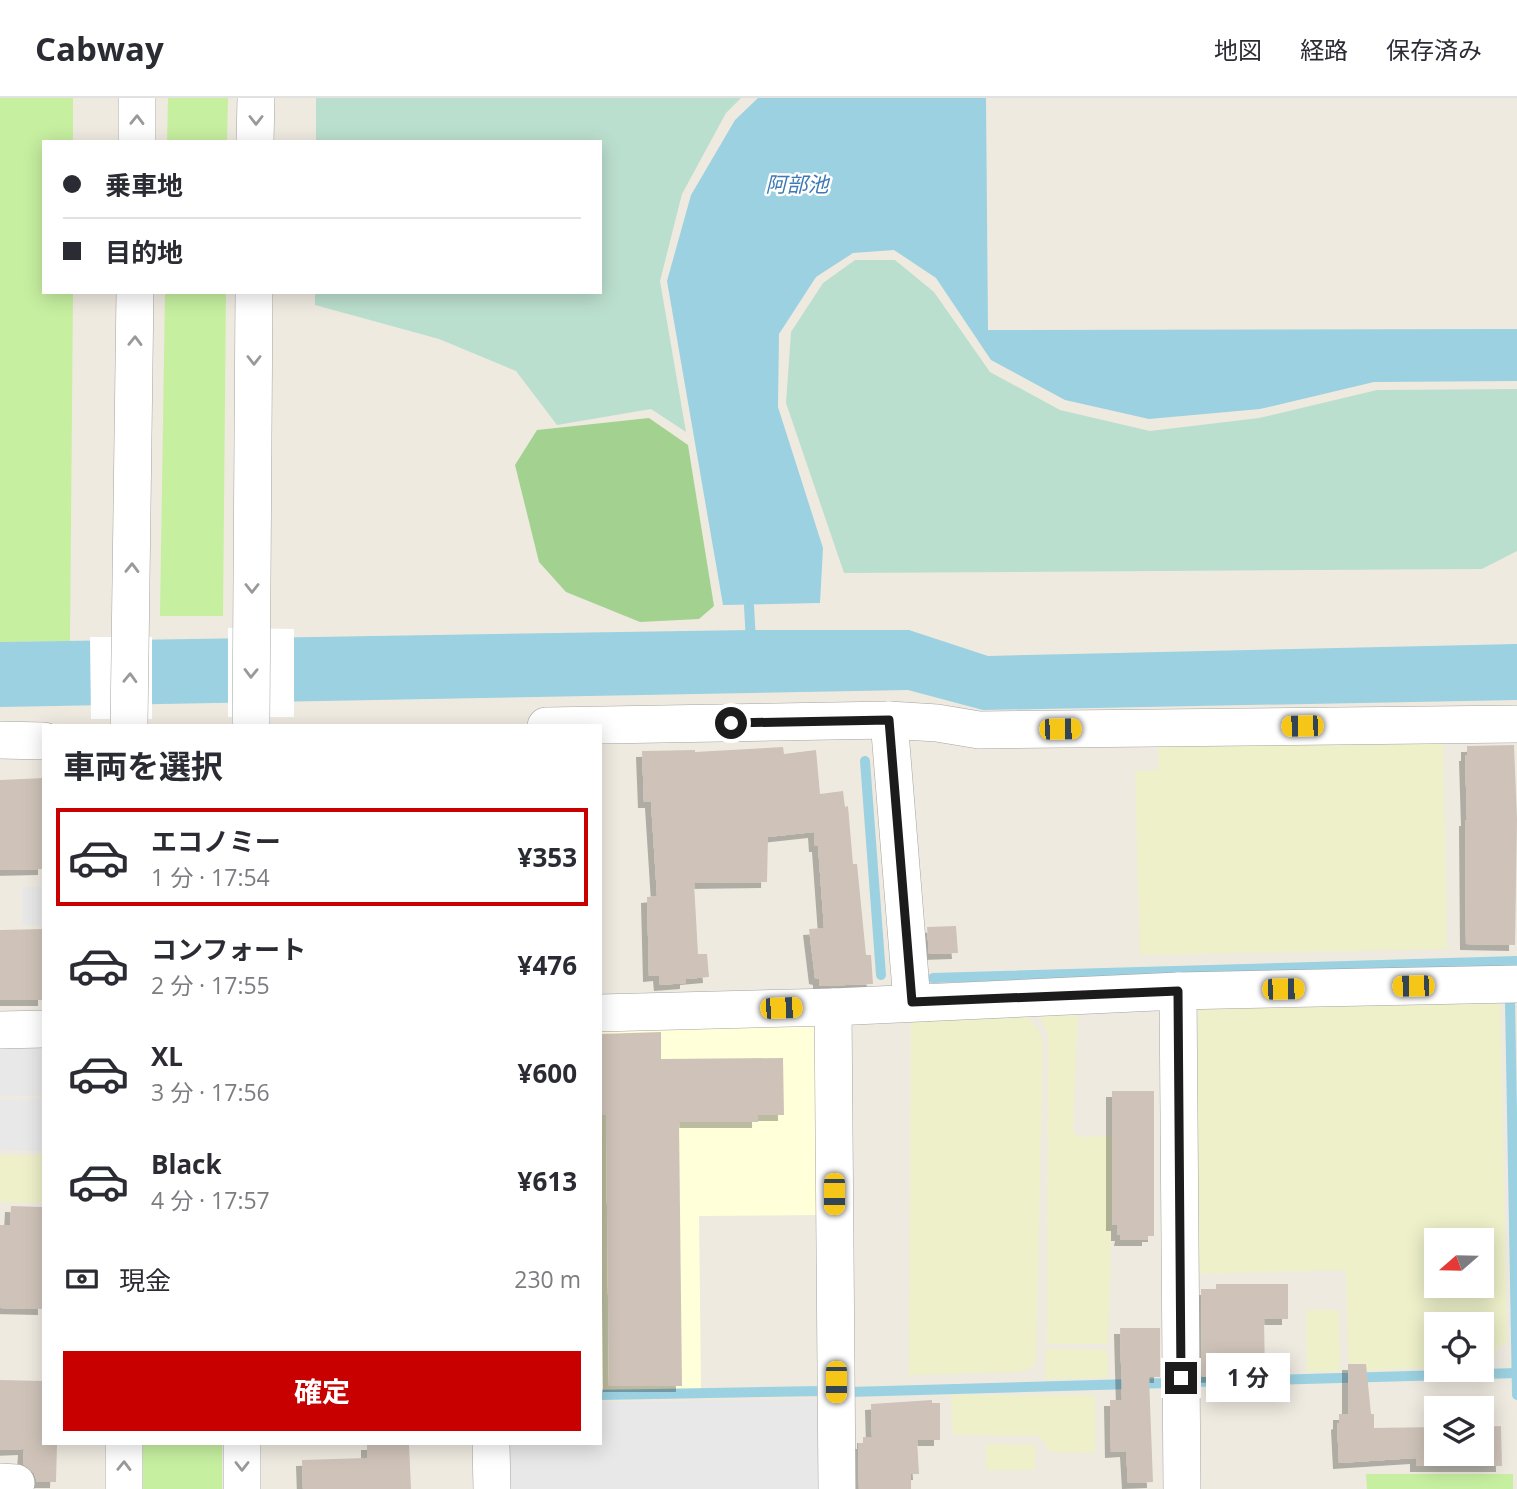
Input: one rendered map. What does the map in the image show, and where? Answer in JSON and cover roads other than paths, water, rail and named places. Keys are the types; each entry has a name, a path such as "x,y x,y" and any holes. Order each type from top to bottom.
{"street":[{"path":"137,140 138,98"},
{"path":"256,98 256,140"},
{"path":"129,723 135,294"},
{"path":"251,722 254,294"},
{"path":"602,725 889,720 937,723 979,730 1517,724"},
{"path":"889,720 912,1002"},
{"path":"0,740 42,741"},
{"path":"602,1013 832,1007 1178,991 1517,984"},
{"path":"1178,991 1182,1489"},
{"path":"832,1007 837,1489"},
{"path":"0,1030 42,1029"},
{"path":"124,1445 124,1489"},
{"path":"242,1445 242,1489"},
{"path":"491,1445 492,1489"}],"water":[{"name":"阿部池","path":"758,98 986,98 988,330 1517,329 1517,381 1374,382 1260,409 1149,419 1065,400 991,360 936,278 894,250 853,253 816,277 779,334 778,407 823,548 820,603 723,605 667,281 691,195 735,120"},
{"path":"909,630 988,656 1517,644 1517,700 983,710 908,690 0,707 0,642"}],"waterway":[{"path":"749,606 751,642"},
{"path":"865,761 881,975"},
{"path":"933,978 1517,961"},
{"path":"1510,1001 1517,1395"},
{"path":"1195,1382 1517,1373"},
{"path":"849,1392 1168,1383"},
{"path":"602,1395 824,1391 824,1398"}]}
